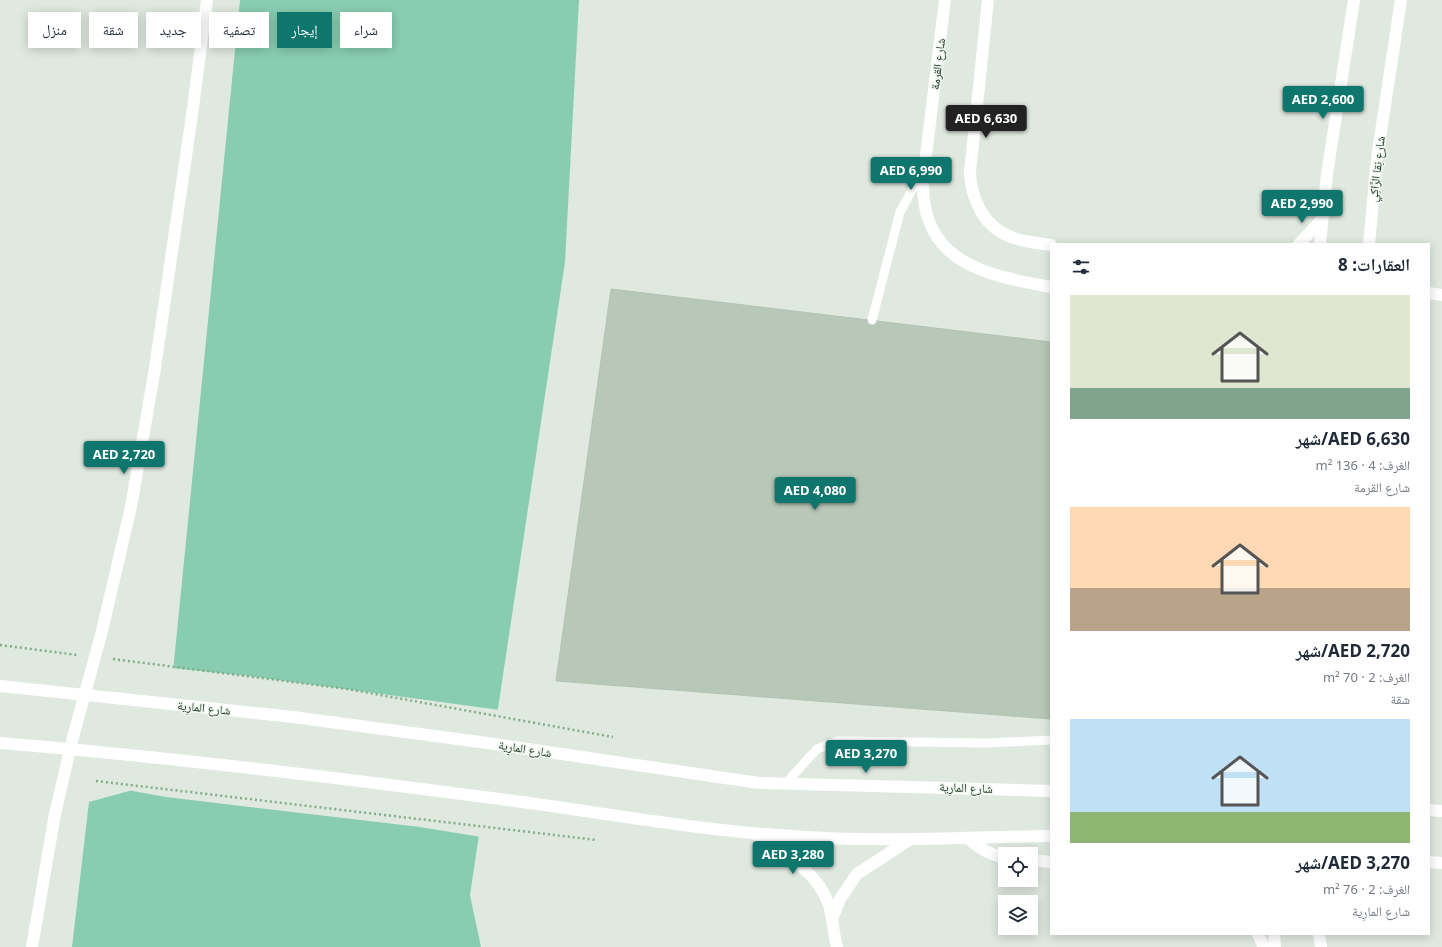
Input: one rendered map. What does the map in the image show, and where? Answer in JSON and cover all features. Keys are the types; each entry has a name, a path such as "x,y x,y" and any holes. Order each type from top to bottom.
{"street":[{"path":"32,947 55,814 73,737 102,631 131,507 155,368 192,115 207,0"},
{"name":"شارع القرمة","path":"945,0 923,187 924,208 936,234 957,257 971,267 986,273 1050,287"},
{"path":"988,0 970,172 971,186 980,211 999,231 1010,237 1050,245"},
{"path":"1320,243 1327,174 1354,0"},
{"name":"شارع نِقا الرَّاكِي","path":"1369,243 1377,158 1401,0"},
{"path":"1300,243 1322,219"},
{"path":"1430,293 1442,295"},
{"name":"شارع المارِية","path":"0,686 293,717 487,743 759,783 1050,791"},
{"path":"0,743 180,760 338,778 676,824 754,833 850,839 909,840 1050,836"},
{"path":"1430,810 1442,811"},
{"path":"754,833 794,859 814,880 828,903 837,947"},
{"path":"968,838 979,849 998,856"},
{"path":"832,919 840,899 858,874 909,840"},
{"path":"1038,861 1050,862"},
{"path":"1430,862 1442,862"},
{"path":"1258,935 1264,947"},
{"path":"1274,935 1275,947"},
{"path":"1319,935 1321,947"}],"lane":[{"path":"872,320 900,212 926,166"},
{"path":"786,783 818,749 838,741 990,743 1050,740"}],"path":[{"path":"0,645 79,655"},
{"path":"110,659 347,689 613,736"},
{"path":"96,781 597,840"}],"shaded area":[{"path":"240,0 579,0 565,262 470,895 481,947 72,947 89,802 162,782 235,48 269,48 269,12 239,12"}],"pier":[{"path":"172,668 249,676 500,710 481,837 420,827 166,797 127,790 160,781"}],"building":[{"path":"611,289 1050,342 1050,719 556,681"}]}
